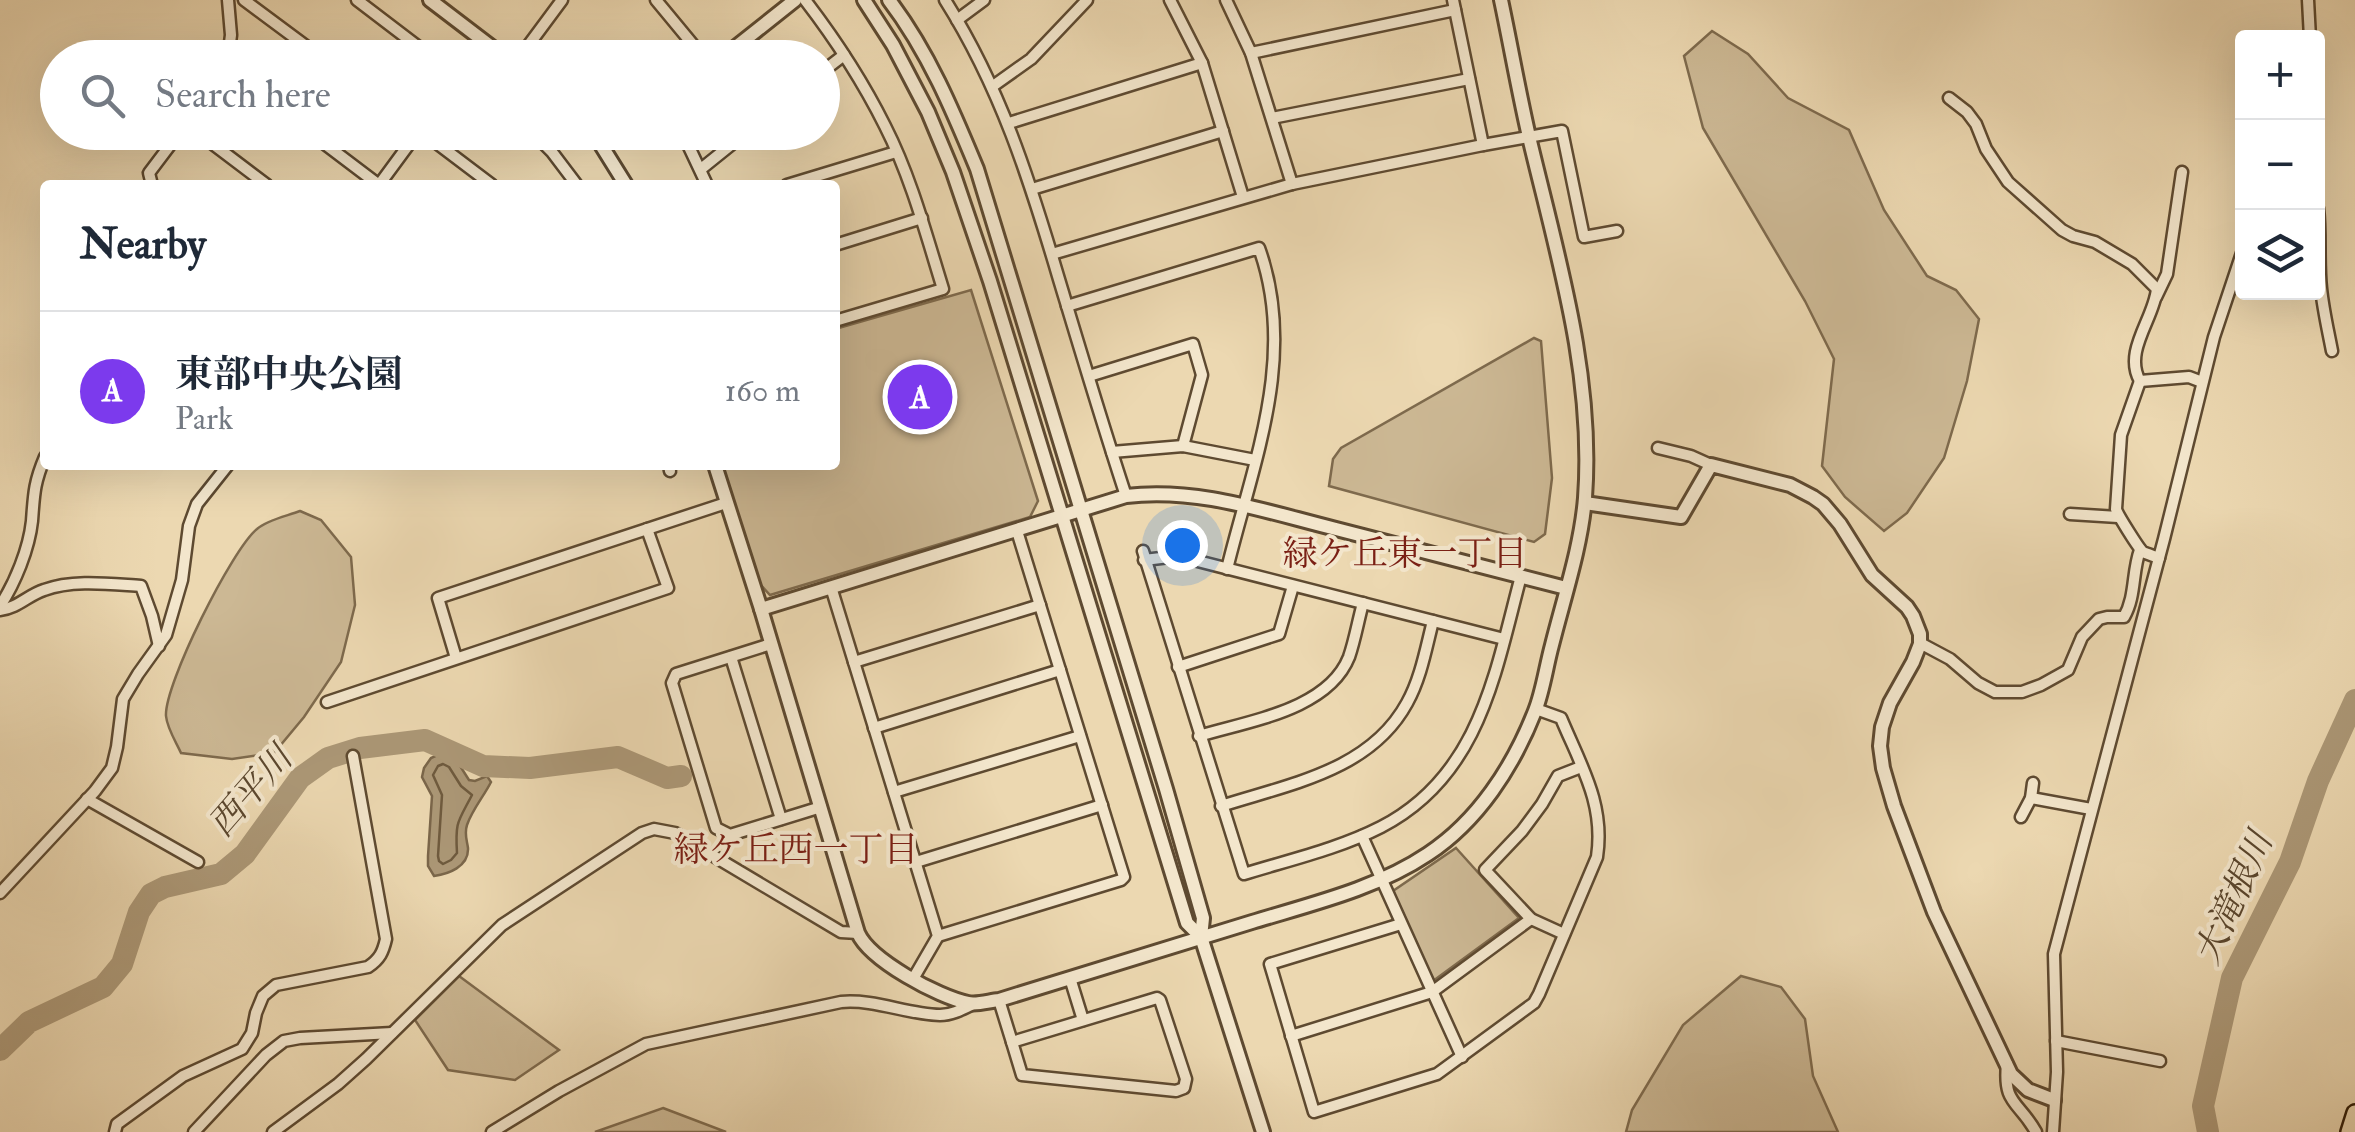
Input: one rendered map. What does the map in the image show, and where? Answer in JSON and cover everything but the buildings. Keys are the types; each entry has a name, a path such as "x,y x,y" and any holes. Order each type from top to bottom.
{"main road":[{"path":"2349,1132 2355,1112"}],"street":[{"path":"228,0 230,40"},
{"path":"244,0 298,40"},
{"path":"356,0 408,40"},
{"path":"430,0 482,40"},
{"path":"532,40 562,0"},
{"path":"656,0 689,40"},
{"path":"744,40 793,0"},
{"path":"805,0 833,40"},
{"path":"864,0 928,112 953,172 1188,923 1201,937"},
{"path":"889,0 947,97 978,169 1203,918 1201,937 1263,1132"},
{"path":"945,0 1009,123 1126,496"},
{"path":"958,20 984,0"},
{"path":"993,86 1031,59 1087,0"},
{"path":"1170,0 1202,64 1243,198"},
{"path":"1226,0 1251,53 1292,184"},
{"path":"492,1132 646,1044 860,1000 941,1015 956,1012 971,1004 999,1000 1381,880 1428,854 1474,814 1509,766 1536,709 1585,503 1582,382 1565,284 1529,136 1502,0"},
{"path":"2308,0 2310,30"},
{"path":"1251,53 1454,5 1483,144"},
{"path":"840,49 896,152 922,218 943,289 840,320"},
{"path":"840,58 844,55"},
{"path":"1009,123 1202,64"},
{"path":"1272,118 1469,79"},
{"path":"1948,98 1976,124 1986,149 2008,182 2062,230 2095,242 2132,264 2157,288 2156,298"},
{"path":"1032,189 1223,131"},
{"path":"1052,254 1292,184 1562,131 1584,237 1617,231"},
{"path":"151,180 149,172 166,150"},
{"path":"221,150 260,180"},
{"path":"333,150 372,180"},
{"path":"383,180 406,150"},
{"path":"444,150 485,180"},
{"path":"550,150 573,180"},
{"path":"606,150 623,180"},
{"path":"691,150 705,180"},
{"path":"701,169 725,150"},
{"path":"803,180 896,152"},
{"path":"2140,381 2134,360 2140,335 2167,274 2182,172"},
{"path":"2318,210 2321,293 2332,351"},
{"path":"840,243 922,218"},
{"path":"1067,306 1259,248 1272,305 1272,388 1227,569"},
{"path":"2053,1132 2058,1072 2054,954 2202,382 2235,273"},
{"path":"1089,376 1193,344 1202,376 1182,446"},
{"path":"2140,381 2188,377 2202,382"},
{"path":"2118,517 2120,434 2140,381"},
{"path":"1112,452 1182,446 1255,460"},
{"path":"1658,448 1813,496 1840,524 1872,575 1914,616 1920,642 1882,728 1883,768 1934,912 2011,1074 2028,1090 2054,1100"},
{"path":"1585,503 1681,517 1711,464"},
{"path":"40,470 33,490 29,536 0,608 10,609 42,590 73,584 140,586 158,646"},
{"path":"0,893 112,768 122,699 166,635 182,580 189,526 197,504 224,470"},
{"path":"716,470 860,939 877,957 913,979 971,1004"},
{"path":"760,609 1126,496 1173,493 1242,506 1566,588"},
{"path":"456,658 438,598 726,503"},
{"path":"2070,514 2118,517 2128,526 2140,550 2159,558"},
{"path":"327,702 668,588 647,530"},
{"path":"913,979 938,936 1124,877 1017,531"},
{"path":"1920,642 1995,692 2022,692 2040,685 2068,670 2082,637 2099,620 2107,616 2124,617 2140,550"},
{"path":"1504,638 1178,556 1144,556 1244,874 1362,836 1417,803 1461,755 1488,700 1521,576"},
{"path":"1178,667 1279,634 1294,586"},
{"path":"831,587 938,936"},
{"path":"1199,736 1316,697 1340,675 1349,658 1363,603"},
{"path":"854,662 1040,605"},
{"path":"1221,806 1327,772 1366,750 1407,704 1419,678 1433,621"},
{"path":"771,644 676,674 672,683 677,701 716,828 730,835 820,807"},
{"path":"732,656 781,819"},
{"path":"874,728 1060,670"},
{"path":"1401,924 1270,964 1314,1112 1438,1074 1534,1003 1540,994 1598,857 1600,838 1596,802 1562,718 1536,709"},
{"path":"894,792 1080,736"},
{"path":"115,1132 117,1124 183,1076 242,1049 252,1033 263,996 276,985 368,967 382,954 386,938 354,756"},
{"path":"1564,934 1531,918 1485,870 1522,831 1558,776 1581,767"},
{"path":"2022,817 2033,783"},
{"path":"2031,798 2091,809"},
{"path":"87,799 198,862"},
{"path":"916,862 1102,805"},
{"path":"273,1132 338,1084 502,925 642,832 654,829 675,833 840,932 858,933"},
{"path":"1362,836 1462,1057"},
{"path":"1291,1036 1432,992 1531,918"},
{"path":"1070,978 1083,1020"},
{"path":"999,1000 1022,1075 1176,1091 1184,1088 1186,1079 1157,998 1012,1042"},
{"path":"194,1132 284,1042 393,1032"},
{"path":"2056,1041 2160,1060"},
{"path":"2006,1064 2009,1098 2020,1107 2036,1132"}],"shaded area":[{"path":"1712,31 1748,54 1788,98 1849,130 1884,210 1927,276 1956,290 1979,319 1967,381 1944,458 1907,513 1884,531 1845,497 1822,466 1834,359 1805,301 1703,128 1684,56"},
{"path":"971,290 1038,501 1030,517 770,595 757,581 723,470 840,470 840,328"},
{"path":"1534,338 1541,341 1552,478 1545,534 1534,542 1329,486 1333,459 1341,448"},
{"path":"300,511 321,520 351,557 355,605 341,662 274,753 232,759 181,753 167,721 168,700 201,618 232,562 257,529"},
{"path":"1456,848 1519,918 1433,981 1393,891"},
{"path":"459,976 559,1050 515,1080 448,1070 415,1020"},
{"path":"1741,976 1781,987 1805,1019 1813,1076 1838,1132 1626,1132 1632,1110 1683,1025"},
{"path":"663,1108 726,1132 595,1132"}],"water":[{"path":"442,753 455,758 469,780 487,776 491,782 467,825 465,860 451,871 434,876 428,866 432,796 422,777 431,758"}],"waterway":[{"name":"大滝根川","path":"2208,1132 2203,1106 2232,978 2290,862 2318,781 2355,700"},
{"name":"西平川","path":"0,1050 29,1022 103,987 122,964 139,912 151,894 221,874 245,854 300,778 328,758 360,748 425,740 483,766 530,768 618,757 667,778 681,776"}],"place":[{"name":"東部中央公園","path":"920,397"}],"district":[{"name":"緑ケ丘東一丁目","path":"1405,553"},
{"name":"緑ケ丘西一丁目","path":"796,849"}]}
